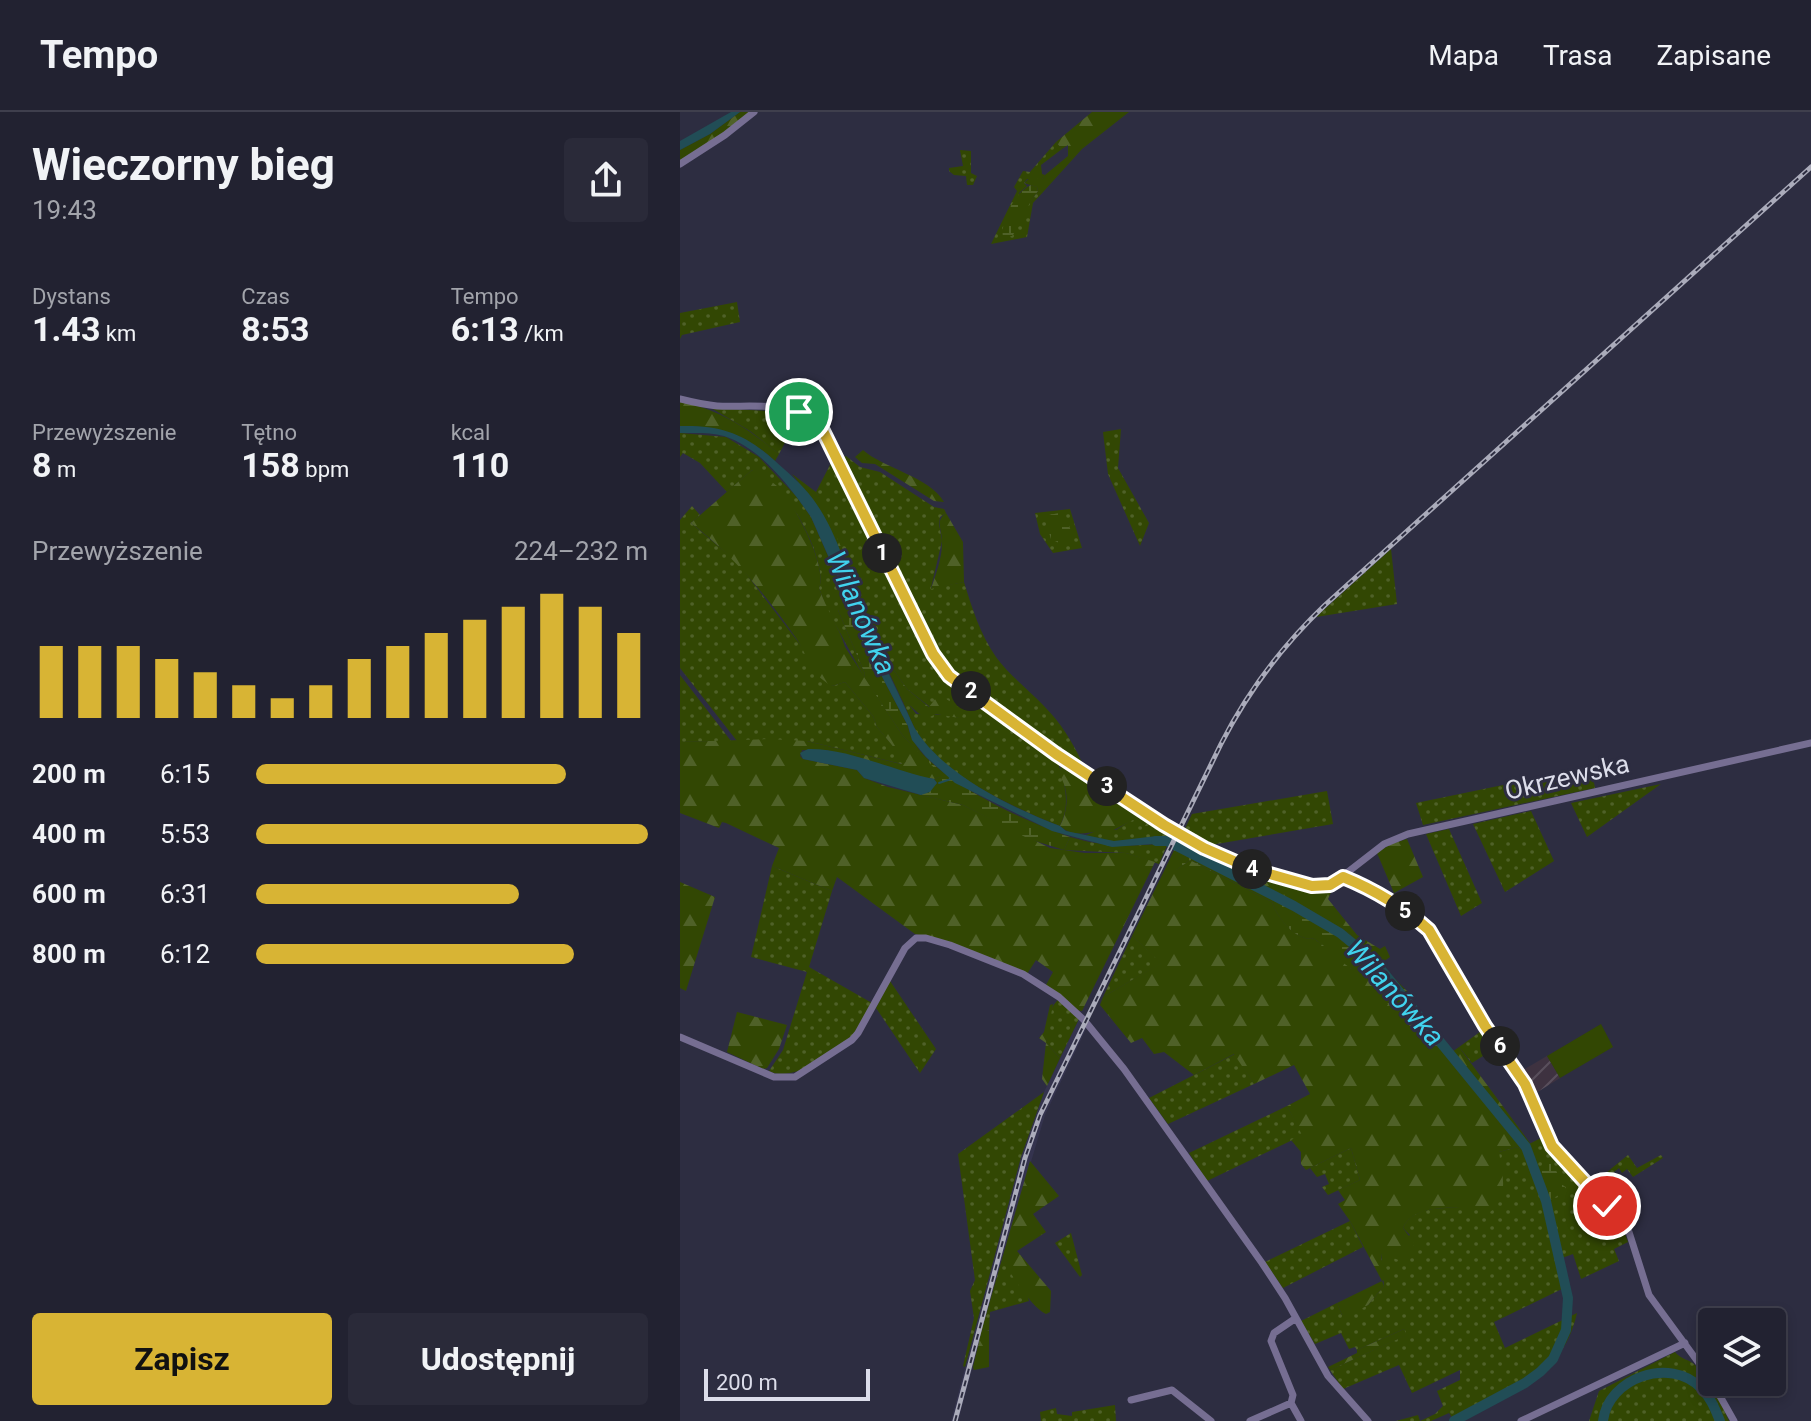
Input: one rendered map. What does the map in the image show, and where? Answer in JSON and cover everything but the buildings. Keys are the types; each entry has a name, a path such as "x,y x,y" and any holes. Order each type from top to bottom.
{"street":[{"path":"680,164 754,112"},
{"path":"680,399 713,405 788,409 804,414 820,426 940,665 949,676 1056,754 1164,825 1224,858 1312,886 1330,885 1343,877 1384,897 1429,930 1485,1026 1525,1084 1552,1146 1629,1232 1649,1295 1698,1362"},
{"name":"Okrzewska","path":"1343,877 1375,850 1408,834 1811,743"},
{"path":"680,1037 774,1077 790,1079 813,1068 852,1040 905,948 916,938 950,945 1023,974 1059,997 1105,1044 1254,1252 1328,1376 1368,1421"},
{"path":"1296,1318 1274,1333 1271,1339 1293,1395 1291,1403 1301,1421"},
{"path":"1521,1421 1685,1343"},
{"path":"1131,1400 1172,1390 1211,1421"},
{"path":"1720,1396 1734,1421"},
{"path":"1250,1421 1291,1403"}],"shaded area":[{"path":"1079,1019 1087,1027 1045,1115 958,1421 951,1421 1021,1157 1044,1092"},
{"path":"1547,1056 1560,1078 1536,1093 1523,1070"}],"green space":[{"path":"740,112 750,112 722,135 680,161 680,150 710,134"},
{"path":"1092,112 1129,112 1082,149 1044,191 1024,183 1031,177 1042,179 1068,156 1068,145 1062,149 1056,142"},
{"path":"1056,142 1062,149 1041,165 1042,174 1045,175 1042,179 1027,179 1024,183 1027,186 1019,193 1024,210 1038,191 1044,191 1033,203 1027,237 991,244 1017,191 1014,187 1023,171 1030,172"},
{"path":"960,150 971,151 971,173 977,176 973,185 967,185 966,176 954,175 949,171 949,168 963,166"},
{"path":"1031,185 1038,191 1012,236 1003,237 1010,207 1020,193"},
{"path":"737,302 740,322 682,335 680,339 680,313"},
{"path":"680,401 721,415 744,428 779,454 775,461 743,438 719,430 680,426"},
{"path":"711,408 788,412 799,416 779,454 750,431"},
{"path":"1121,429 1118,468 1149,523 1140,546 1108,474 1103,432"},
{"path":"680,433 726,437 759,457 796,496 811,517 838,579 838,610 864,677 826,607 819,588 821,580 817,558 795,512 752,470 727,492 700,463 683,453 680,457"},
{"path":"863,450 928,486 944,502 934,501 875,464 862,463 855,457"},
{"path":"846,456 860,467 880,472 934,507 944,509 946,513 940,517 939,524 942,541 931,588 964,582 990,648 1007,670 1057,720 1085,769 954,675 942,663 840,459"},
{"path":"835,462 940,671 1062,762 1059,766 1066,804 1060,826 1005,802 966,779 948,767 922,741 903,702 908,703 916,714 959,718 933,703 930,707 907,689 893,669 816,492 831,463"},
{"path":"752,470 764,476 788,499 815,553 821,579 819,588 845,647 903,736 943,776 934,779 922,777 826,750 802,750 800,756 803,759 857,770 864,778 888,787 963,805 1050,848 1085,853 1126,853 1155,862 1082,1011 1075,1010 1046,985 1053,972 1036,960 1027,974 941,940 915,934 837,877 832,891 772,866 779,848 726,823 722,822 719,828 680,813 680,742 807,741 901,764 906,762 845,682 832,686 818,676 796,638 760,591 720,548 691,523"},
{"path":"792,474 816,492 893,669 907,689 929,707 939,694 961,709 963,715 959,718 936,714 928,718 903,702 868,628 820,510"},
{"path":"692,506 700,515 691,523 737,562 832,686 845,682 907,762 902,764 807,741 737,741 680,668 680,520"},
{"path":"1070,509 1082,548 1053,553 1040,534 1035,513"},
{"path":"1064,512 1074,539 1063,545 1051,539 1044,516"},
{"path":"946,513 963,542 964,582 931,589 941,554 940,523"},
{"path":"1391,549 1397,604 1316,617"},
{"path":"838,579 915,744 930,761 976,794 1070,837 1064,850 1029,839 963,805 921,795 937,783 934,779 942,776 903,736 864,677 838,610"},
{"path":"680,675 731,741 680,742"},
{"path":"1062,762 1152,820 1146,828 1133,820 1110,832 1072,833 1066,830 1060,826 1067,800 1059,775"},
{"path":"1591,767 1595,788 1423,825 1416,803"},
{"path":"1661,784 1587,837 1571,803"},
{"path":"1327,791 1333,824 1205,846 1183,833 1192,814"},
{"path":"1531,811 1554,861 1505,892 1473,824"},
{"path":"1133,819 1152,820 1173,833 1170,840 1119,841 1084,836 1098,830 1116,830"},
{"path":"1449,829 1482,903 1461,916 1426,834"},
{"path":"1070,837 1118,845 1168,843 1159,864 1126,853 1064,850"},
{"path":"1407,839 1423,877 1394,893 1377,853"},
{"path":"1185,842 1225,862 1311,890 1333,888 1328,899 1357,935 1380,949 1385,946 1390,957 1380,964 1349,933 1182,847"},
{"path":"1177,844 1349,933 1413,997 1409,1000 1424,1018 1419,1021 1412,1018 1386,1001 1375,981 1381,977 1370,965 1359,970 1352,969 1315,940 1294,933 1280,918 1272,902 1190,860 1175,871 1166,867"},
{"path":"1190,860 1272,902 1294,933 1314,939 1352,969 1370,964 1382,978 1376,988 1378,992 1400,1013 1419,1021 1525,1151 1517,1147 1499,1152 1502,1192 1490,1212 1442,1208 1418,1213 1409,1219 1403,1228 1415,1244 1408,1256 1401,1261 1381,1253 1391,1277 1382,1281 1338,1204 1345,1200 1338,1190 1360,1180 1351,1148 1306,1170 1301,1164 1301,1152 1291,1140 1302,1135 1287,1106 1310,1094 1294,1065 1254,1084 1234,1054 1194,1075 1164,1052 1154,1054 1142,1038 1131,1043 1100,1005 1103,997 1161,963 1132,936 1166,867 1176,870"},
{"path":"772,866 832,891 809,967 872,1003 846,1043 814,1065 779,1074 769,1071 783,1050 807,972 751,957"},
{"path":"680,882 715,897 686,991 680,988"},
{"path":"1132,936 1162,963 1103,997"},
{"path":"890,981 936,1049 920,1073 876,1008"},
{"path":"1058,1000 1079,1019 1060,1058 1046,1043 1050,1014"},
{"path":"1053,1004 1046,1043 1039,1038"},
{"path":"737,1012 787,1025 779,1049 767,1068 763,1069 727,1052"},
{"path":"1424,1018 1527,1145 1543,1137 1547,1146 1619,1224 1604,1232 1606,1237 1623,1229 1628,1242 1614,1249 1619,1261 1581,1279 1573,1254 1562,1258 1568,1286 1494,1322 1505,1348 1577,1313 1570,1335 1547,1368 1516,1390 1461,1421 1452,1421 1449,1413 1431,1421 1420,1421 1443,1406 1437,1391 1460,1380 1460,1370 1412,1393 1399,1365 1343,1389 1330,1370 1406,1335 1404,1329 1357,1350 1355,1347 1349,1349 1341,1333 1315,1344 1301,1321 1337,1303 1342,1315 1351,1308 1368,1305 1384,1286 1381,1253 1386,1253 1410,1235 1403,1228 1408,1220 1432,1209 1475,1209 1499,1152 1517,1147 1524,1151 1419,1021"},
{"path":"1601,1024 1613,1047 1560,1078 1547,1056"},
{"path":"1484,1029 1497,1047 1472,1063 1459,1047"},
{"path":"1046,1043 1060,1058 1047,1086 1042,1079"},
{"path":"1459,1047 1530,1143 1527,1145 1452,1052"},
{"path":"1235,1054 1254,1084 1168,1124 1149,1098"},
{"path":"1044,1092 1021,1157 965,1367 974,1318 970,1291 975,1280 958,1154"},
{"path":"1287,1106 1303,1135 1207,1181 1189,1153"},
{"path":"1351,1148 1360,1180 1328,1195 1322,1187 1329,1184 1325,1174 1317,1177 1310,1168"},
{"path":"1628,1155 1637,1168 1661,1155 1663,1158 1633,1177 1627,1169 1622,1173 1619,1168 1594,1188 1591,1185"},
{"path":"1030,1161 1059,1196 1033,1214 1046,1232 1017,1251 1051,1291 1050,1312 1046,1314 1028,1297 1002,1259"},
{"path":"1548,1161 1568,1190 1550,1200 1539,1168"},
{"path":"1350,1221 1363,1247 1283,1288 1265,1262"},
{"path":"1071,1233 1082,1275 1080,1277 1055,1243"},
{"path":"1002,1259 1027,1293 1029,1301 990,1312 989,1331 982,1329"},
{"path":"1382,1281 1384,1286 1368,1305 1361,1309 1351,1308 1342,1315 1337,1303"},
{"path":"982,1329 989,1331 989,1367 974,1370 973,1367"},
{"path":"1404,1329 1407,1335 1330,1370 1328,1367 1357,1353 1357,1350"},
{"path":"1675,1352 1698,1369 1698,1396 1717,1396 1729,1421 1589,1421 1599,1391"},
{"path":"1115,1405 1116,1421 1041,1421 1040,1412 1056,1408 1057,1414 1072,1416 1072,1412"},
{"path":"1418,1415 1420,1421 1396,1421"}],"water":[{"path":"731,112 740,112 710,134 680,150 680,141"},
{"path":"680,426 719,429 742,437 774,460 813,499 831,528 868,627 914,727 941,759 999,799 1066,831 1114,841 1157,836 1170,840 1168,843 1112,847 1052,831 955,783 912,740 811,517 794,493 762,459 738,442 713,434 680,433"},
{"path":"808,749 855,756 934,779 937,783 930,792 921,795 864,778 857,770 803,759 800,753"}],"waterway":[{"path":"939,783 951,779"},
{"name":"Wilanówka","path":"1156,841 1167,841 1294,906 1340,933 1374,961 1526,1147 1546,1201 1568,1298 1566,1330 1553,1359 1540,1372 1454,1421"},
{"name":"Wilanówka","path":"1603,1421 1607,1406 1616,1393 1642,1376 1658,1373 1688,1378 1701,1388 1720,1421"}],"railway":[{"path":"955,1421 1025,1158 1040,1115 1231,724 1254,688 1280,653 1325,605 1811,167"}],"route":[{"path":"799,412 810,417 823,431 933,654 949,676 1056,754 1204,848 1252,869 1312,886 1330,885 1343,877 1405,910 1429,930 1485,1026 1518,1072 1552,1146 1607,1206"}]}
